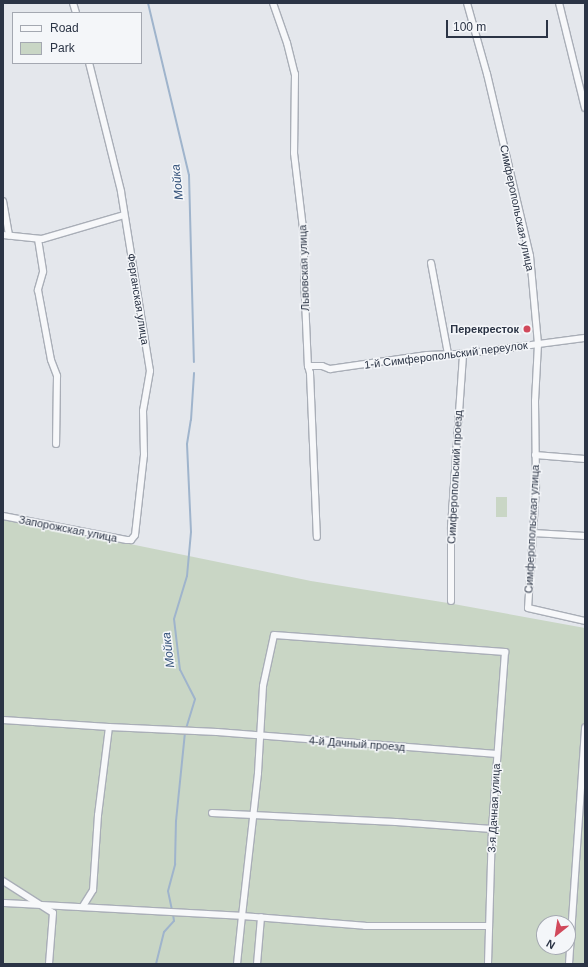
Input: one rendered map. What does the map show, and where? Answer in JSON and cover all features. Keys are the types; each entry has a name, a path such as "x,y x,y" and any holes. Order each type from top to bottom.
{"street":[{"name":"Львовская улица","path":"273,3 287,43 295,74 294,153 304,236 316,537"},
{"name":"Симферопольская улица","path":"467,3 487,74 530,256 538,344 533,533 528,608 585,621"},
{"path":"559,3 585,108"},
{"name":"Ферганская улица","path":"89,64 121,192 150,371 142,412 144,455 133,538"},
{"path":"3,201 6,235 38,239 124,215"},
{"path":"38,239 43,272 38,290 51,360 57,376 56,444"},
{"path":"432,263 448,354"},
{"name":"1-й Симферопольский переулок","path":"308,366 322,366 330,369 427,355 463,354 585,338"},
{"name":"Симферопольский проезд","path":"451,601 451,527 463,354"},
{"path":"535,455 585,459"},
{"name":"Запорожская улица","path":"3,516 128,540 133,538"},
{"path":"533,533 585,536"},
{"name":"3-я Дачная улица","path":"261,737 263,686 274,635 505,652 492,829 488,964"},
{"name":"4-й Дачный проезд","path":"3,720 217,732 261,737 497,754"},
{"path":"84,906 93,890 98,816 109,727"},
{"path":"569,964 585,728"},
{"path":"237,964 254,816 261,737"},
{"path":"212,813 396,822 492,829"},
{"path":"3,880 54,913 49,964"},
{"path":"3,903 84,906 261,917 365,926 489,926"},
{"path":"257,964 261,917"}],"green space":[{"path":"496,497 507,497 507,517 496,517"},
{"path":"3,518 311,581 448,603 585,628 585,964 3,964"}],"waterway":[{"name":"Мойка","path":"148,3 189,175 194,362"},
{"name":"Мойка","path":"172,910 168,891 175,864 176,821 185,732 195,699 180,670 174,619 187,576 191,532 187,444 191,420 194,373"},
{"name":"Мойка","path":"156,964 164,932 174,921 173,914"}],"place":[{"name":"Перекресток","path":"527,329"}]}
